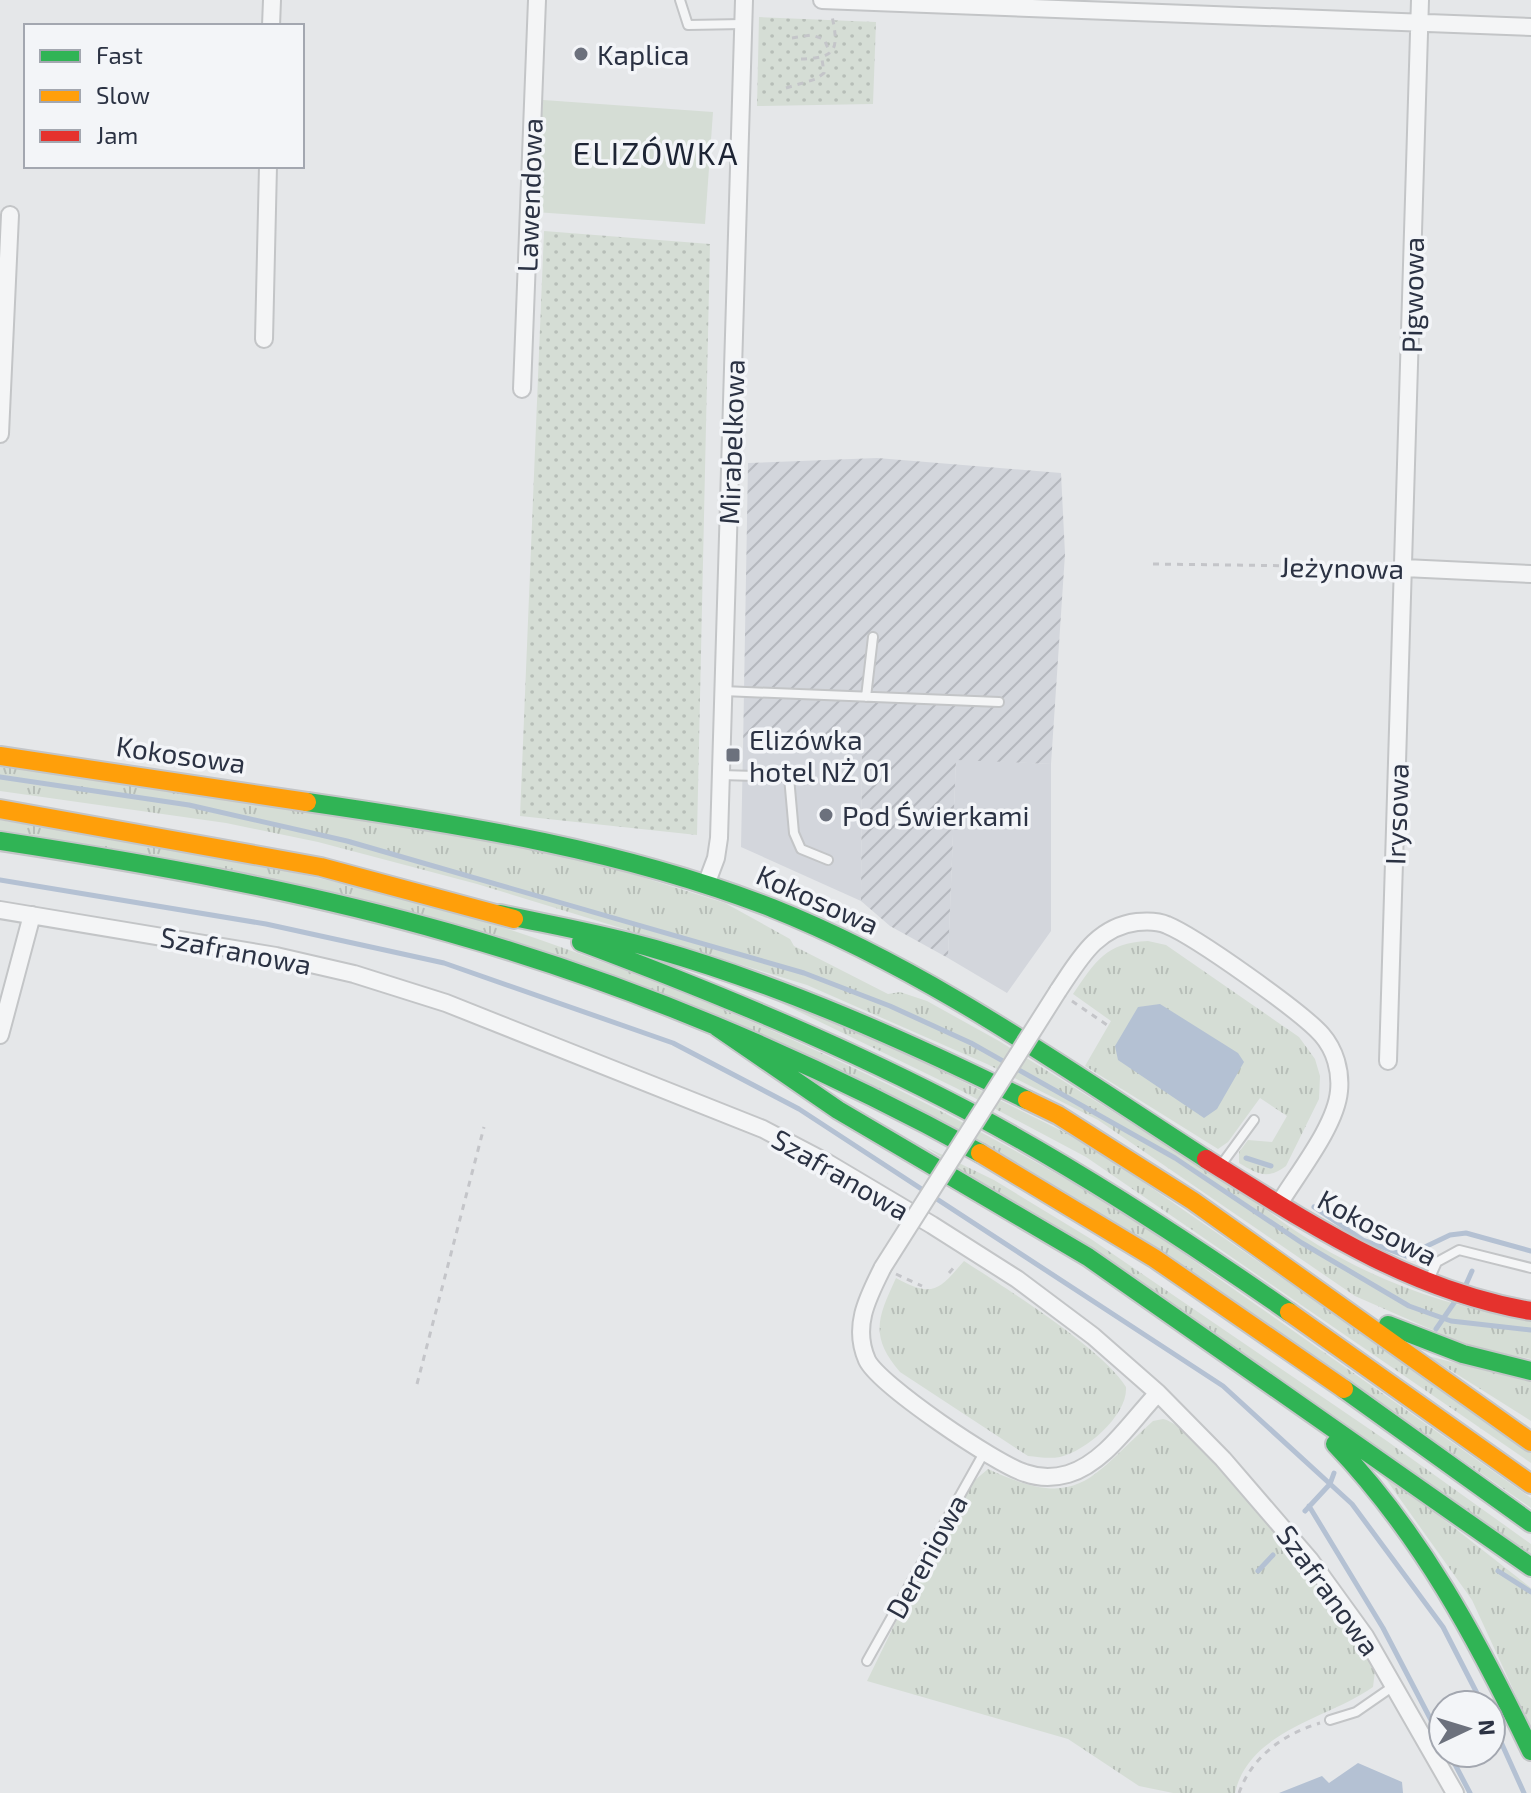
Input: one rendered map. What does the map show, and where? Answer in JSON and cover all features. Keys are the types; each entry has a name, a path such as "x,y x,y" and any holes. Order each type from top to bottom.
{"main road":[{"name":"Kokosowa","path":"0,756 502,831 589,849 707,882 819,928 901,969 1362,1255 1426,1286 1479,1302 1531,1311"},
{"path":"0,809 295,861 500,914 653,948 795,996 919,1047 1058,1115 1193,1201 1531,1442"},
{"path":"0,841 165,868 374,912 579,975 717,1027 892,1108 1077,1209 1224,1306 1531,1523"},
{"path":"500,914 756,1010 999,1128 1185,1242 1531,1484"},
{"path":"717,1027 838,1110 1088,1257 1278,1387 1531,1567"},
{"path":"1326,1296 1414,1337 1487,1361 1531,1371"},
{"path":"1278,1387 1368,1478 1416,1537 1477,1638 1531,1751"}],"street":[{"path":"271,24 272,0"},
{"name":"Lawendowa","path":"522,389 537,0"},
{"name":"Mirabelkowa","path":"707,882 718,850 744,0"},
{"path":"822,0 1531,27"},
{"name":"Pigwowa","path":"1404,568 1420,0"},
{"path":"264,339 268,168"},
{"path":"0,434 10,215"},
{"name":"Jeżynowa","path":"1404,568 1531,574"},
{"name":"Irysowa","path":"1388,1061 1404,568"},
{"name":"Szafranowa","path":"0,910 250,950 371,979 468,1010 742,1120 837,1168 1017,1279 1093,1336 1158,1393 1223,1459 1293,1539 1355,1621 1395,1684 1455,1793"},
{"path":"0,1035 32,915"},
{"path":"1158,1393 1095,1460 1071,1473 1044,1477 1025,1473 985,1451 892,1388 872,1369 862,1344 861,1321 866,1301 1062,994 1087,948 1101,935 1119,926 1159,922 1189,937 1313,1026 1334,1055 1339,1092 1330,1119 1279,1204"}],"lane":[{"path":"680,0 688,25 743,24"},
{"path":"866,697 873,637"},
{"path":"723,691 999,702"},
{"path":"721,775 789,777 794,833 801,849 828,860"},
{"path":"1220,1167 1254,1120"},
{"path":"1426,1286 1437,1262 1459,1250 1531,1268"},
{"name":"Dereniowa","path":"867,1661 985,1451"},
{"path":"1330,1720 1356,1712 1395,1684"}],"path":[{"path":"801,59 822,59 830,53 836,36 832,0"},
{"path":"792,38 811,35 824,39 830,53"},
{"path":"786,88 816,79 824,73 822,59"},
{"name":"Jeżynowa","path":"1153,564 1404,568"},
{"path":"1062,994 1107,1025"},
{"path":"417,1384 484,1127"},
{"path":"949,1273 956,1265"},
{"path":"888,1270 922,1286"},
{"path":"1239,1793 1247,1774 1267,1750 1289,1735 1330,1720"}],"shaded area":[{"path":"877,458 1061,473 1065,554 1051,764 956,760 948,958 890,926 861,901 862,751 743,749 748,463"},
{"path":"743,749 862,750 861,901 741,847"},
{"path":"956,759 1051,764 1051,931 1007,993 948,958"}],"green space":[{"path":"759,17 876,22 873,104 757,106"},
{"path":"543,100 713,112 705,224 535,212"},
{"path":"544,231 710,244 697,835 520,816"},
{"path":"0,766 401,825 571,855 725,903 790,939 794,946 888,994 900,992 927,1001 999,1041 1349,1262 1419,1293 1531,1320 1531,1359 1471,1347 1355,1296 1098,1120 987,1064 807,985 477,884 318,842 226,823 0,791"},
{"path":"0,820 256,865 446,910 588,957 821,1053 971,1127 1134,1220 1531,1498 1531,1508 1392,1411 1001,1157 500,939 322,889 0,833"},
{"path":"1133,942 1166,945 1299,1037 1315,1059 1320,1076 1319,1099 1286,1166 1280,1170 1262,1174 1239,1163 1239,1152 1248,1140 1272,1142 1287,1116 1260,1098 1228,1142 1218,1149 1085,1066 1111,1021 1073,994 1088,972 1111,950"},
{"path":"777,1001 849,1025 1088,1144 1531,1450 1531,1463 1086,1157 956,1088"},
{"path":"926,1147 994,1180 1091,1239 1387,1441 1531,1544 1531,1554"},
{"path":"964,1261 1075,1337 1097,1355 1126,1387 1120,1409 1093,1440 1060,1457 1028,1456 900,1372 890,1359 880,1337 880,1326 881,1315 896,1278 919,1288 934,1288 948,1279"},
{"path":"1428,1356 1531,1382 1531,1421"},
{"path":"1163,1419 1183,1430 1209,1454 1271,1527 1370,1660 1375,1671 1373,1687 1273,1740 1256,1754 1243,1772 1235,1793 1173,1793 1139,1786 1068,1739 867,1681 970,1470 975,1480 988,1469 1019,1482 1044,1488 1064,1488 1097,1473 1153,1421"},
{"path":"1378,1468 1531,1588 1531,1728 1472,1600"}],"water":[{"path":"1160,1004 1238,1053 1244,1062 1217,1109 1204,1118 1118,1060 1115,1046 1138,1007"},
{"path":"1358,1763 1402,1782 1403,1793 1279,1793 1322,1776 1329,1783"}],"waterway":[{"path":"0,777 189,805 347,841 804,973 890,1006 971,1043 1175,1158 1302,1243 1409,1306 1451,1321 1531,1330"},
{"path":"0,880 266,924 444,963 673,1043 799,1109 1223,1386 1352,1504 1443,1627 1475,1689"},
{"path":"1246,1158 1271,1166"},
{"path":"1314,1207 1363,1240 1406,1256 1450,1235 1466,1233 1531,1251"},
{"path":"1464,1289 1472,1271"},
{"path":"1436,1329 1456,1300"},
{"path":"1305,1511 1330,1484 1334,1473"},
{"path":"1309,1506 1383,1628 1427,1712"},
{"path":"1258,1571 1273,1555"},
{"path":"1498,1571 1531,1592"},
{"path":"1507,1755 1524,1793"},
{"path":"1457,1769 1470,1793"}],"traffic: fast":[{"path":"307,802 484,830 601,855 659,870 772,908 830,933 941,991 1206,1159"},
{"path":"0,841 283,891 395,918 519,954 587,976 721,1028 852,1087 980,1153"},
{"path":"500,914 636,944 751,980 891,1036 1027,1100"},
{"path":"581,942 778,1021 970,1112 1132,1207 1289,1312"},
{"path":"717,1027 838,1110 1088,1257 1531,1567"},
{"path":"1388,1325 1463,1354 1531,1371"},
{"path":"1344,1389 1531,1523"},
{"path":"1335,1444 1366,1478 1421,1551 1468,1628 1531,1751"}],"traffic: slow":[{"path":"0,756 307,802"},
{"path":"0,809 321,867 514,919"},
{"path":"1027,1100 1058,1115 1193,1201 1531,1442"},
{"path":"980,1153 1154,1258 1344,1389"},
{"path":"1289,1312 1531,1484"}],"traffic: jam":[{"path":"1206,1159 1361,1252 1443,1288 1531,1311"}],"place":[{"name":"Kaplica","path":"581,54"},
{"name":"Elizówka hotel NŻ 01","path":"733,755"},
{"name":"Pod Świerkami","path":"826,815"}],"district":[{"name":"ELIZÓWKA","path":"656,152"}]}
